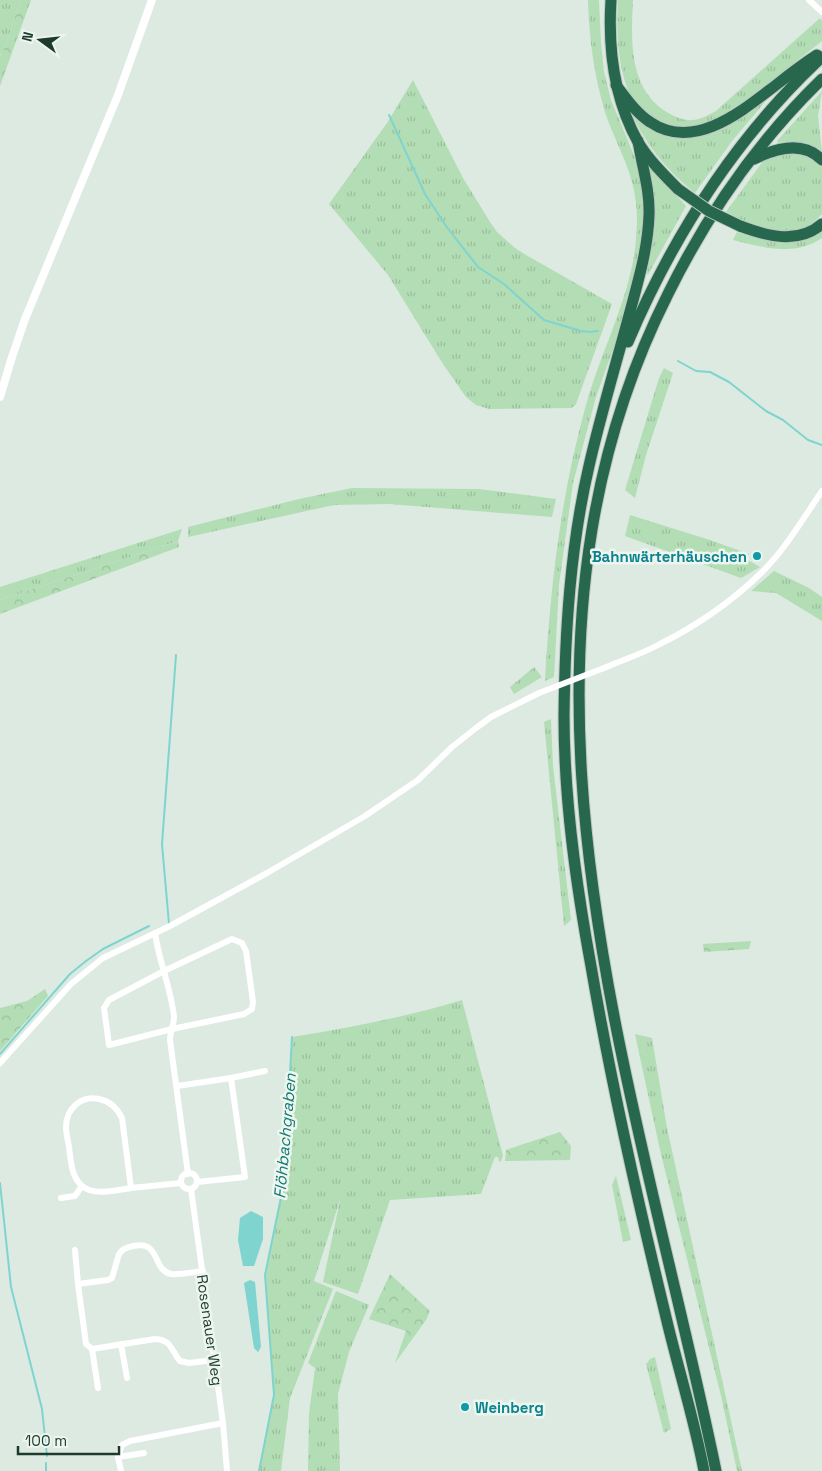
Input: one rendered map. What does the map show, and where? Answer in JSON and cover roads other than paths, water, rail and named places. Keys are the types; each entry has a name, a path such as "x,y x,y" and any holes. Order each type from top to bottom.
{"highway":[{"path":"610,0 610,40 616,85 638,141 649,198 648,228 642,267 584,491 571,573 564,717 568,799 583,923 606,1054 659,1287 704,1471"},
{"path":"616,85 629,103 650,122 677,132 701,131 723,122 751,105 822,51"},
{"path":"608,398 621,359 642,310 693,214 750,133 822,58"},
{"path":"716,1471 639,1136 606,976 589,859 583,795 578,682 585,576 603,476 622,406 645,342 675,279 717,207 750,161 794,108 822,79"},
{"path":"638,141 660,170 678,189 710,211 740,226 766,235 787,237 807,234 822,224"},
{"path":"750,161 774,150 789,147 813,152 822,160"}],"street":[{"path":"0,397 25,319 118,95 152,0"},
{"path":"810,0 822,12"},
{"path":"0,1063 60,996 83,973 103,958 155,933 267,873 365,816 418,780 452,748 483,723 539,693 659,645 696,624 761,574 796,531 822,492"},
{"path":"155,933 160,963 167,980 174,1019 170,1040 188,1174"},
{"path":"232,939 242,942 246,951 253,1002 252,1008 244,1014 109,1045 104,1008 109,1000 164,971 232,939"},
{"path":"177,1086 265,1071"},
{"path":"197,1182 245,1176 231,1078"},
{"path":"131,1188 122,1118 112,1104 100,1099 93,1098 78,1103 71,1110 66,1127 72,1169 76,1179 82,1186 97,1192 181,1183"},
{"path":"188,1174 195,1176 197,1182 194,1188 190,1189 184,1188 181,1183 183,1176 188,1174"},
{"path":"61,1198 75,1196 82,1186"},
{"name":"Rosenauer Weg","path":"190,1189 214,1360 227,1471"},
{"path":"78,1284 112,1278 122,1250 133,1246 145,1246 154,1252 164,1271 171,1274 202,1271"},
{"path":"75,1250 86,1344 92,1349 98,1388"},
{"path":"92,1349 155,1339 164,1340 170,1345 180,1360 189,1363 214,1360"},
{"path":"121,1344 127,1378"},
{"path":"121,1471 118,1457 122,1444 130,1440 222,1423"},
{"path":"118,1457 144,1453"}],"water":[{"path":"251,1211 263,1217 263,1239 254,1266 243,1266 238,1240 240,1218"},
{"path":"250,1280 255,1282 261,1347 258,1352 254,1348 244,1283"}],"waterway":[{"path":"389,115 425,194 446,226 478,267 504,284 544,320 581,331 598,331"},
{"path":"678,361 696,371 710,372 729,382 808,440 822,445"},
{"path":"169,924 162,844 176,655"},
{"path":"0,1054 70,974 103,949 149,926"},
{"name":"Flöhbachgraben","path":"259,1471 274,1395 265,1275 284,1183 292,1037"},
{"path":"0,1183 11,1287 42,1409 47,1456"},
{"path":"46,1463 46,1471"}],"place":[{"name":"Bahnwärterhäuschen","path":"757,556"},
{"name":"Weinberg","path":"465,1407"}]}
